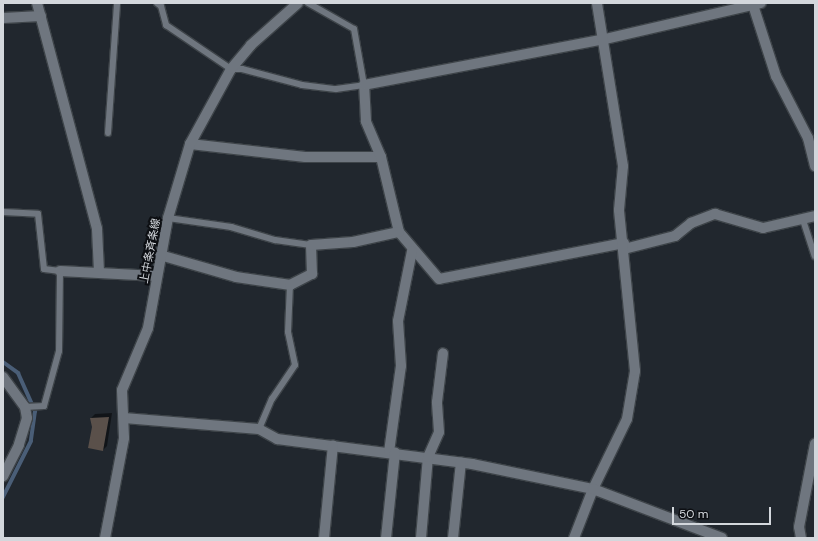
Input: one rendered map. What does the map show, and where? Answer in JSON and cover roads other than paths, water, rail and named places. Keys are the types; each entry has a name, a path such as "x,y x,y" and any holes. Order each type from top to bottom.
{"street":[{"path":"38,3 97,229 99,271"},
{"name":"上中条斉条線","path":"105,538 124,418 122,390 148,328 156,276 168,218 190,144 231,69 251,45 298,3"},
{"path":"574,538 593,489 627,420 635,371 624,246 619,210 623,166 600,40 597,3"},
{"path":"815,166 808,138 776,76 757,4 600,40 364,85 366,122 381,157 399,232 412,251 439,279 446,279 675,236 691,223 716,214 763,228 815,216"},
{"path":"3,18 41,16"},
{"path":"190,144 305,157 381,157"},
{"path":"160,255 236,277 290,285 312,274 311,245 353,242 399,232"},
{"path":"386,538 392,452 401,366 398,321 412,251"},
{"path":"60,271 99,271 156,276"},
{"path":"421,538 428,458 439,432 437,402 443,353"},
{"path":"3,377 25,407 27,418 20,445 3,476"},
{"path":"124,418 259,429 277,439 392,452 461,462 593,489 722,538"},
{"path":"801,538 799,527 815,444"},
{"path":"324,538 333,445"},
{"path":"453,538 461,462"}],"lane":[{"path":"108,133 117,3"},
{"path":"157,3 161,6 166,25 231,69 242,69 302,85 336,89 364,85 354,29 308,3"},
{"path":"3,212 38,214 44,269 60,271 59,351 44,406 25,407"},
{"path":"168,218 231,227 275,240 311,245"},
{"path":"803,220 815,256"},
{"path":"259,429 272,399 295,365 288,332 290,285"}],"waterway":[{"path":"3,362 18,373 35,411 31,441 3,497"}]}
